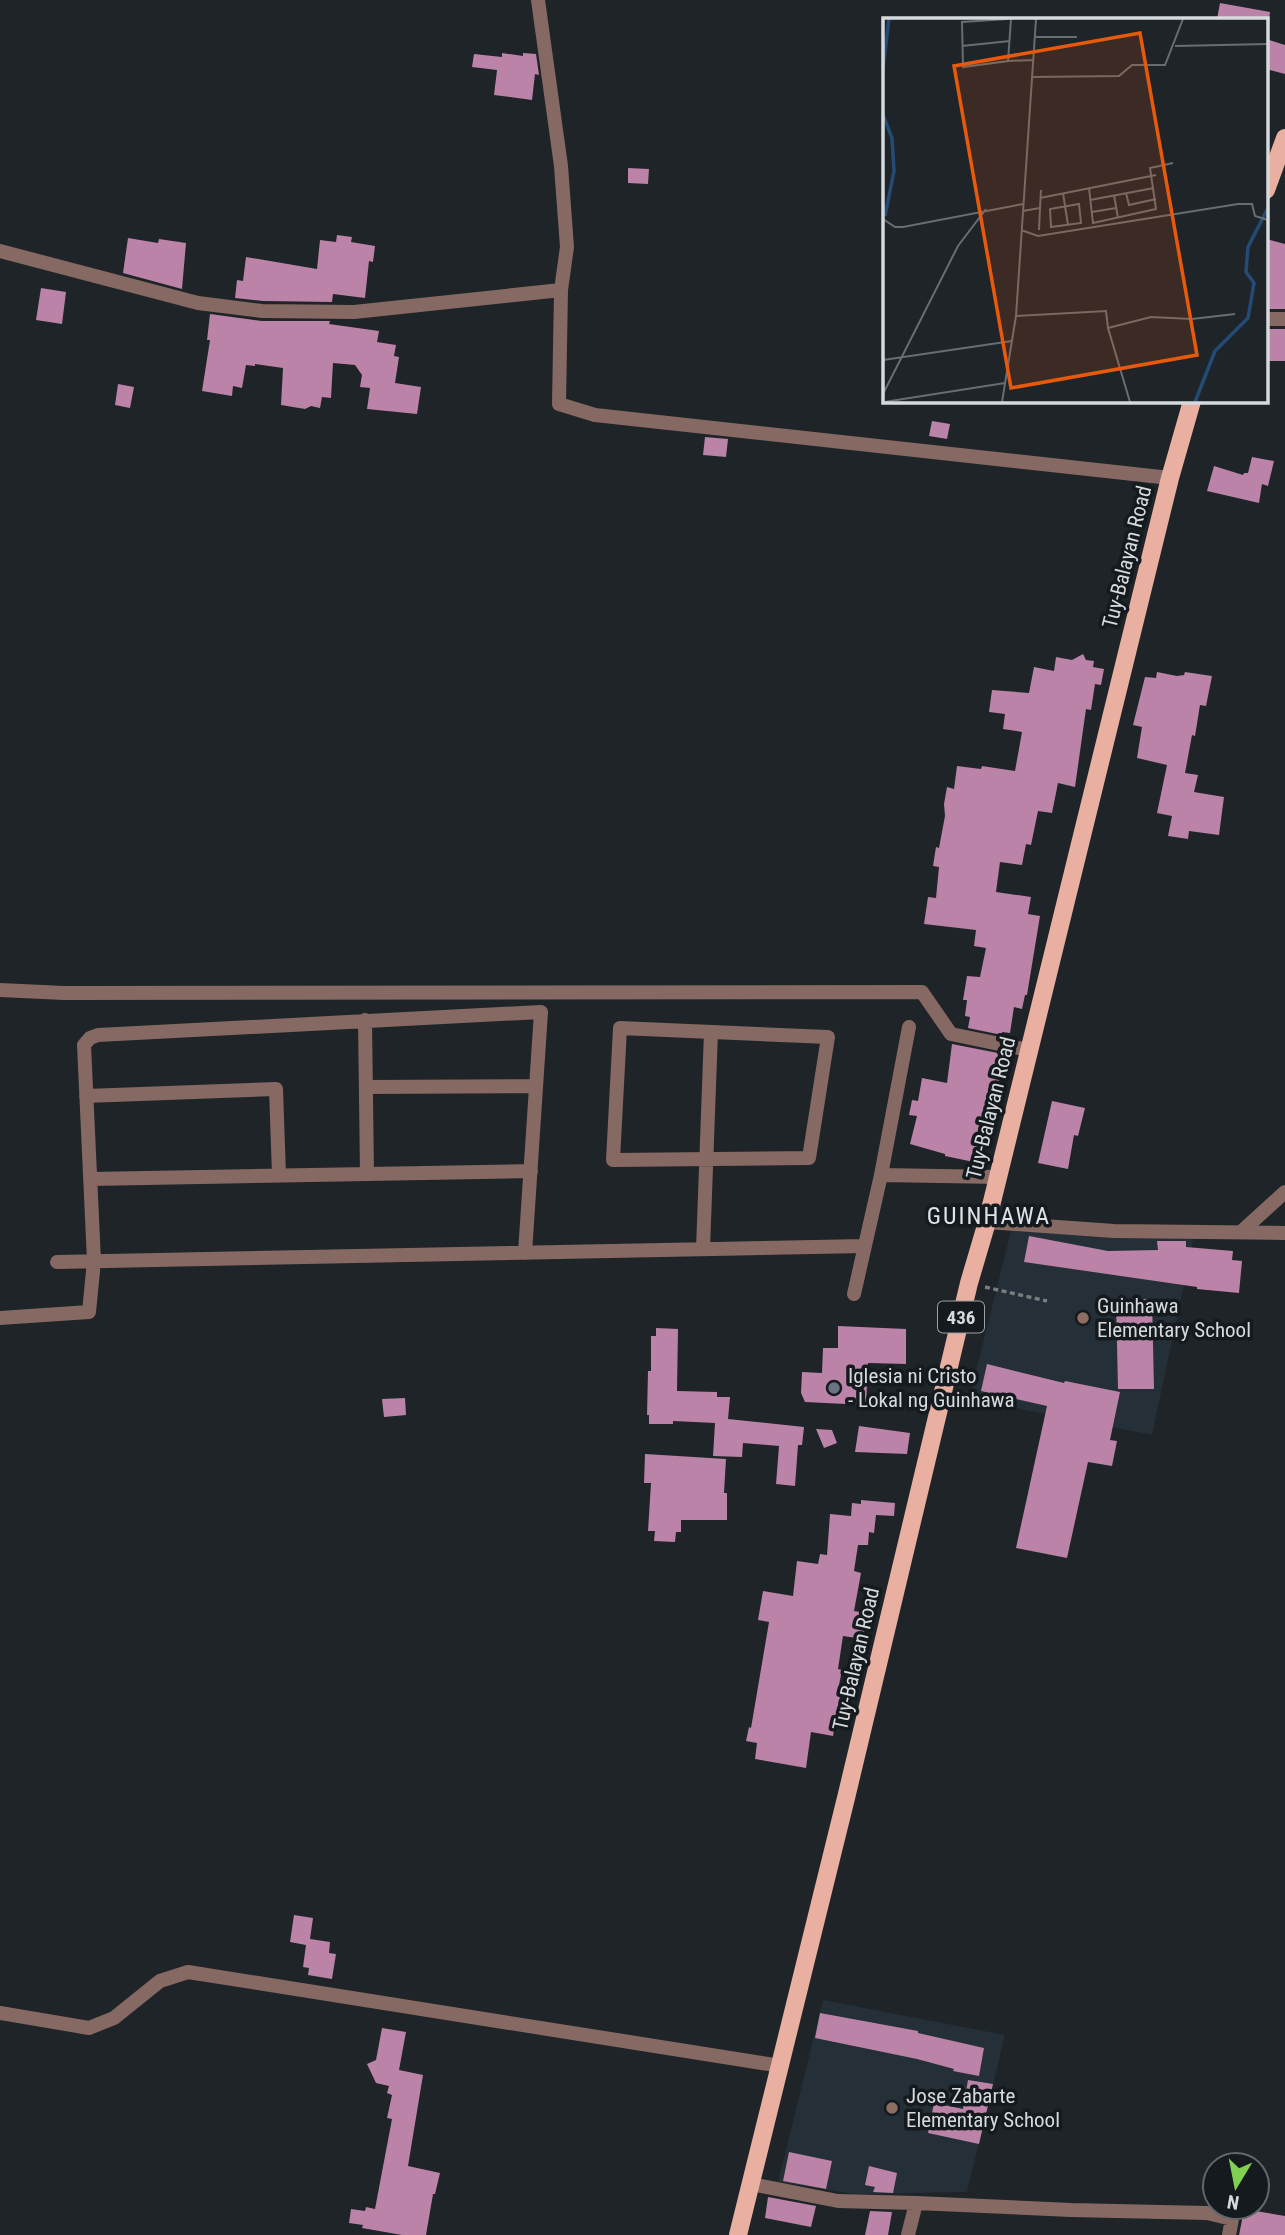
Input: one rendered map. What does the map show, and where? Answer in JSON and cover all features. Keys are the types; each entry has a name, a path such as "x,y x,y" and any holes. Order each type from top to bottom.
{"main road":[{"path":"1268,185 1285,138"},
{"name":"Tuy-Balayan Road","path":"738,2235 969,1283 987,1222 1170,478 1192,402"}],"street":[{"path":"538,0 561,166 567,247 561,290 559,404 595,415 1170,478"},
{"path":"0,251 198,303 262,311 354,312 561,290"},
{"path":"0,990 65,993 922,992 951,1034 1029,1050"},
{"path":"0,1318 89,1312 94,1261 84,1045 90,1038 98,1035 541,1012 525,1253"},
{"path":"365,1020 367,1174"},
{"path":"854,1294 881,1175 909,1027"},
{"path":"620,1028 711,1032 828,1037 809,1158 612,1160 620,1028"},
{"path":"703,1250 711,1032"},
{"path":"366,1087 536,1086"},
{"path":"86,1096 276,1089 279,1175"},
{"path":"90,1179 531,1171"},
{"path":"881,1175 998,1177"},
{"path":"1241,1232 1285,1192"},
{"path":"987,1222 1114,1231 1285,1233"},
{"path":"57,1262 865,1246"},
{"path":"0,2013 89,2028 114,2018 160,1981 188,1972 781,2066"},
{"path":"751,2184 838,2201 1206,2213 1232,2219 1229,2235"},
{"path":"908,2235 916,2203"}],"path":[{"path":"969,1283 1047,1301"}],"shaded area":[{"name":"Guinhawa Elementary School","path":"1011,1231 1194,1237 1152,1435 969,1399"},
{"name":"Jose Zabarte Elementary School","path":"823,2000 1005,2035 967,2192 854,2194 778,2182"}],"building":[{"path":"1220,3 1270,12 1269,19 1217,18"},
{"path":"1268,40 1285,45 1285,74 1268,70"},
{"path":"502,53 523,56 523,53 536,54 539,75 535,74 532,100 494,95 497,70 472,67 474,54 502,57"},
{"path":"628,168 649,169 648,184 628,183"},
{"path":"337,235 352,237 351,242 375,246 373,262 369,261 365,298 333,294 332,302 235,298 237,280 243,281 246,257 317,269 320,240 336,242"},
{"path":"128,238 158,243 159,239 186,243 182,289 123,273"},
{"path":"1268,240 1285,244 1285,309 1268,309"},
{"path":"41,288 66,292 62,324 36,320"},
{"path":"210,314 262,321 330,321 329,324 379,331 377,342 396,345 394,356 399,357 395,383 421,387 417,414 367,409 370,388 360,387 362,375 355,365 333,363 331,398 322,397 320,408 311,406 305,409 281,405 283,368 246,365 242,388 233,386 232,396 202,391 210,340 207,340"},
{"path":"1268,329 1285,329 1285,361 1268,361"},
{"path":"118,384 134,387 130,408 115,405"},
{"path":"932,421 950,424 947,439 929,436"},
{"path":"705,437 728,439 726,457 703,455"},
{"path":"1252,457 1274,461 1268,486 1262,484 1259,503 1207,491 1214,466 1243,475 1248,473"},
{"path":"1083,654 1086,660 1094,661 1093,667 1104,669 1101,685 1095,684 1091,710 1086,709 1075,787 1058,783 1052,813 1038,811 1031,845 1026,844 1022,865 1000,862 996,892 1031,897 1028,914 1040,916 1027,995 1022,1009 1014,1007 1010,1033 1002,1032 1002,1035 968,1028 970,1017 965,1016 967,1000 963,1000 967,976 980,977 986,948 974,946 976,930 924,924 928,897 936,898 939,867 933,866 945,816 947,787 954,789 957,766 981,769 982,766 1015,771 1022,732 1003,729 1005,714 989,712 992,690 1029,693 1034,667 1054,671 1056,657 1072,660"},
{"path":"1157,672 1177,676 1184,675 1185,672 1212,676 1206,706 1200,705 1185,773 1198,775 1194,792 1224,797 1219,835 1189,831 1188,839 1168,836 1172,816 1157,813 1167,765 1137,758 1142,727 1133,725 1145,677 1156,678"},
{"path":"952,1044 1003,1054 1004,1076 1000,1076 994,1110 990,1109 981,1151 976,1150 974,1162 910,1144 917,1116 909,1115 912,1100 918,1101 922,1078 947,1083"},
{"path":"1052,1101 1085,1108 1078,1136 1074,1135 1068,1169 1038,1163"},
{"path":"1029,1236 1108,1251 1158,1250 1157,1241 1186,1241 1186,1247 1233,1251 1232,1260 1242,1261 1239,1293 1024,1262"},
{"path":"1116,1299 1152,1299 1154,1389 1118,1389"},
{"path":"838,1326 906,1329 906,1364 868,1363 866,1405 805,1402 801,1393 802,1372 822,1373 823,1348 838,1348"},
{"path":"656,1328 678,1329 677,1391 717,1392 717,1397 730,1397 728,1419 804,1427 802,1445 798,1445 795,1486 776,1484 779,1446 743,1443 742,1457 713,1456 715,1423 673,1421 673,1424 649,1424 648,1371 651,1371 651,1336 656,1336"},
{"path":"987,1364 1064,1383 1065,1381 1120,1392 1110,1440 1117,1441 1112,1466 1088,1462 1067,1558 1016,1548 1047,1406 981,1391"},
{"path":"405,1398 406,1415 384,1417 382,1399"},
{"path":"859,1426 910,1433 907,1454 855,1452"},
{"path":"816,1429 832,1430 837,1443 824,1448"},
{"path":"645,1454 726,1459 724,1493 727,1493 727,1520 681,1520 681,1532 676,1532 675,1542 654,1541 655,1531 648,1531 651,1483 644,1483"},
{"path":"861,1500 895,1503 894,1516 876,1515 874,1533 869,1532 868,1545 858,1545 854,1571 861,1573 854,1611 867,1613 863,1639 843,1636 838,1669 842,1670 838,1690 841,1691 833,1736 811,1732 806,1768 755,1759 757,1743 746,1741 749,1727 751,1728 769,1622 758,1620 763,1591 793,1596 797,1561 818,1564 820,1554 827,1555 830,1514 851,1516 852,1503 861,1504"},
{"path":"294,1915 313,1918 310,1939 330,1942 329,1953 336,1954 332,1979 308,1975 309,1968 303,1967 306,1945 290,1942"},
{"path":"820,2013 918,2031 984,2048 979,2076 917,2059 815,2038"},
{"path":"382,2028 406,2032 399,2070 423,2075 408,2166 440,2173 433,2194 426,2235 402,2235 349,2223 351,2209 375,2209 392,2119 387,2118 392,2095 387,2093 389,2086 376,2083 367,2064 376,2060"},
{"path":"968,2080 993,2084 979,2144 928,2133 934,2103 963,2109"},
{"path":"789,2152 832,2161 826,2189 783,2181"},
{"path":"869,2166 897,2173 893,2193 873,2192 875,2187 865,2185"},
{"path":"768,2197 816,2206 811,2227 765,2218"},
{"path":"870,2211 892,2212 888,2235 865,2235"},
{"path":"1271,2214 1285,2216 1285,2235 1239,2235 1242,2221 1271,2221"}],"place":[{"name":"Guinhawa Elementary School","path":"1083,1318"},
{"name":"Iglesia ni Cristo - Lokal ng Guinhawa","path":"834,1388"},
{"name":"Jose Zabarte Elementary School","path":"892,2108"}],"district":[{"name":"GUINHAWA","path":"989,1216"}]}
